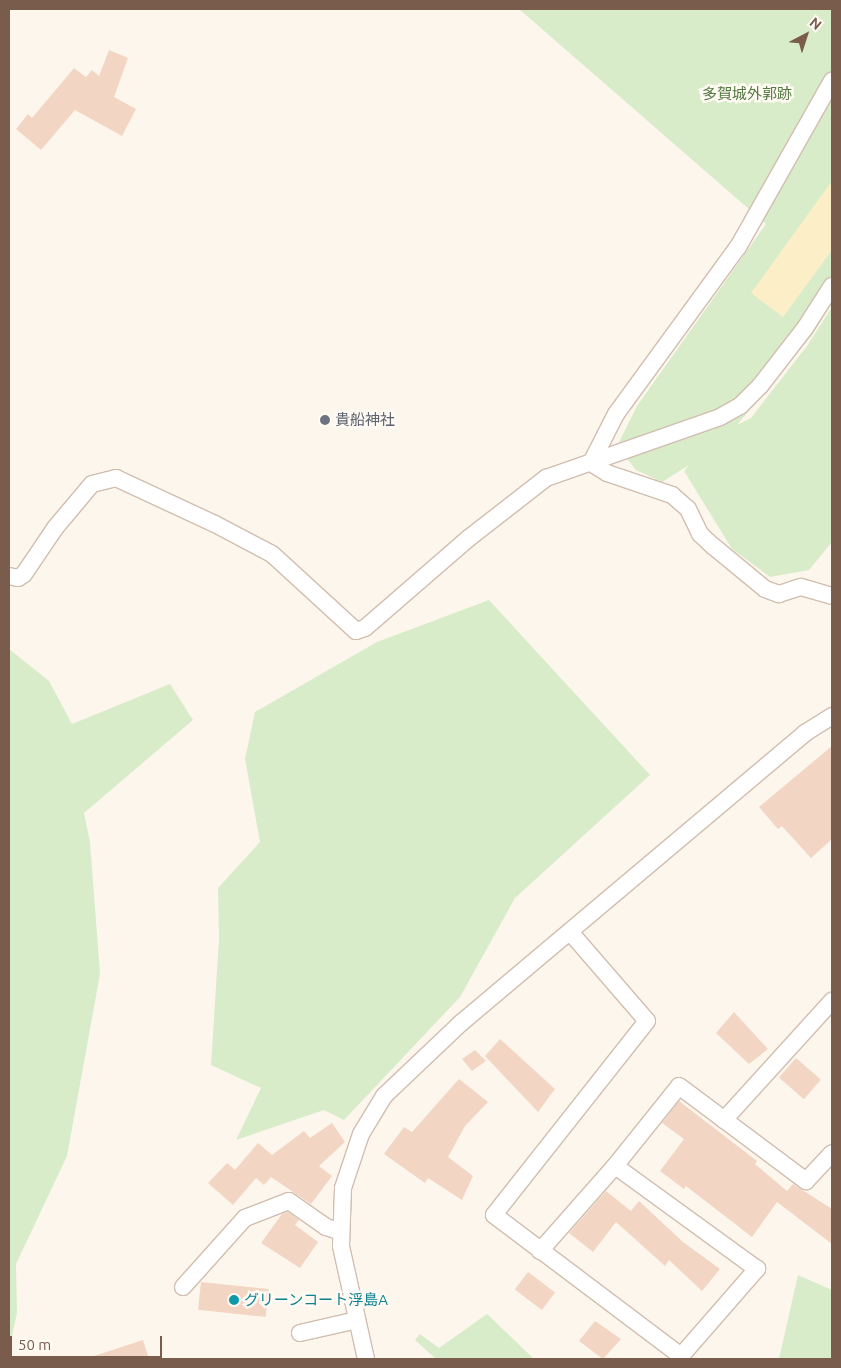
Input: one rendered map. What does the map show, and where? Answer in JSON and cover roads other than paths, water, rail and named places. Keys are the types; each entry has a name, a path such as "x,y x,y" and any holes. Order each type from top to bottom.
{"street":[{"path":"591,463 616,414 738,247 832,81"},
{"path":"9,576 18,578 24,574 55,528 92,484 116,478 272,554 356,631 365,628 532,487 556,474 720,417 740,406 788,350 832,286"},
{"path":"591,463 606,472 672,495 688,509 700,534 766,589 779,594 801,587 832,596"},
{"path":"366,1359 341,1246 343,1188 361,1134 384,1096 461,1023 571,933 805,733 832,716"},
{"path":"571,933 647,1021 494,1215 681,1356 757,1269 615,1166"},
{"path":"724,1120 832,1001"},
{"path":"540,1251 615,1166 679,1086 806,1181 832,1153"},
{"path":"183,1287 245,1218 289,1201 326,1227 342,1232"},
{"path":"300,1333 357,1320"}],"place":[{"name":"貴船神社","path":"325,420"},
{"name":"グリーンコート浮島A","path":"234,1300"}],"park label":[{"name":"多賀城外郭跡","path":"747,94"}]}
